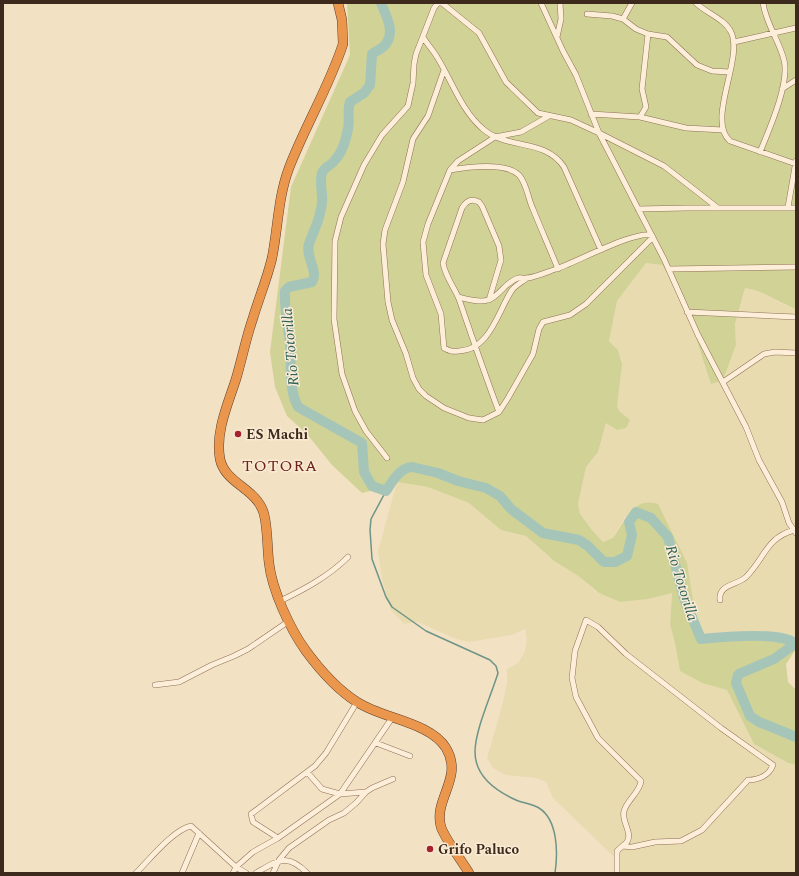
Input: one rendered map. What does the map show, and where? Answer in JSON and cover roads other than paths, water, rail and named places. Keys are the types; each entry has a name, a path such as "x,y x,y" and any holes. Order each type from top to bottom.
{"highway":[{"path":"338,3 342,20 342,44 285,178 269,270 252,320 220,432 220,461 224,469 255,497 262,508 269,565 280,601 301,644 325,674 356,702 392,718 423,728 442,742 448,751 452,768 449,787 441,811 441,828 469,873"}],"street":[{"path":"387,458 366,431 355,411 342,374 334,319 335,241 341,217 364,164 382,136 408,106 413,83 414,64 434,8 438,3 447,6 479,33 506,82 538,113 571,120 664,166 718,208"},
{"path":"541,3 576,75 599,133 669,269 687,312 723,382 730,399 746,427 758,460 782,502 789,523 795,532 783,533 773,541 758,564 744,578 724,588 721,592 720,600"},
{"path":"557,37 561,19 560,3"},
{"path":"623,19 632,3"},
{"path":"696,3 704,11 729,27 734,42 734,51 723,108 723,130 726,137 730,141 795,163 788,207"},
{"path":"760,152 774,120 782,89 785,62 766,19 763,3"},
{"path":"587,14 612,16 623,19 636,29 648,34 667,37 697,65 712,71 730,72"},
{"path":"734,42 796,28"},
{"path":"640,117 646,107 642,89 648,34"},
{"path":"423,37 444,70 468,114 483,129 495,137 510,142 541,148 558,159 601,250"},
{"path":"444,70 428,116 413,139 403,182 385,230 383,244 388,302 392,320 406,354 413,378 419,389 426,396 444,408 476,420 483,420 499,412 533,354 539,329 543,322 570,315 586,304 653,237"},
{"path":"782,89 796,80"},
{"path":"591,114 640,117 686,128 723,130"},
{"path":"550,116 521,132 495,137 458,160 450,170 428,224 423,242 423,259 426,275 441,314 444,348 450,352 465,351 474,347 485,337 513,288 527,278 558,268 644,234 648,234 653,237"},
{"path":"450,170 493,167 510,170 519,175 558,268"},
{"path":"489,300 501,260 499,246 487,216 482,206 475,200 465,202 462,208 458,225 444,257 444,270 458,297 474,347 499,412"},
{"path":"638,209 796,208"},
{"path":"669,269 796,267"},
{"path":"458,297 482,301 489,300 508,284 518,278 527,278"},
{"path":"687,312 796,317"},
{"path":"723,382 764,354 775,352 796,353"},
{"path":"280,601 296,594 333,572 348,557"},
{"path":"617,873 617,853 628,837 624,810 627,803 641,785 641,781 598,738 576,697 572,678 575,651 586,620 598,627 626,654 721,728 773,765 764,776 753,780 748,780 702,830 681,841 654,842 630,847 622,846"},
{"path":"156,685 179,682 212,665 234,656 248,649 289,621"},
{"path":"278,838 253,822 251,814 308,773 326,753 356,702"},
{"path":"233,873 236,868 253,852 278,838 340,794 392,718"},
{"path":"376,743 410,756"},
{"path":"308,773 322,789 340,794 366,792"},
{"path":"273,873 279,860 289,848 329,820 344,812 372,788 393,779"},
{"path":"136,873 166,843 185,828 192,826 236,868 246,873"},
{"path":"182,873 199,833"},
{"path":"256,873 279,860 291,861 307,873"}],"waterway":[{"name":"Rio Totorilla","path":"381,3 389,24 390,35 384,46 372,54 370,85 364,93 350,102 349,126 340,154 334,162 324,169 322,173 321,209 308,249 314,278 312,282 289,287 285,291 292,384 298,407 362,443 364,472 372,486 386,491 393,480 403,470 412,467 438,473 458,481 486,488 500,496 511,509 543,533 579,540 588,546 604,562 615,562 627,556 632,535 629,522 636,512 651,518 668,537 684,598 701,639 735,636 762,636 775,637 793,642 792,646 774,659 738,675 736,683 750,716 759,722 796,737"},
{"path":"386,491 371,519 370,530 372,559 386,597 392,607 426,631 490,660 496,666 498,673 484,713 476,743 476,761 483,776 494,787 516,800 539,808 550,820 556,847 555,873"}],"place":[{"name":"ES Machi","path":"238,434"},
{"name":"Grifo Paluco","path":"430,849"}],"district":[{"name":"TOTORA","path":"280,465"}]}
